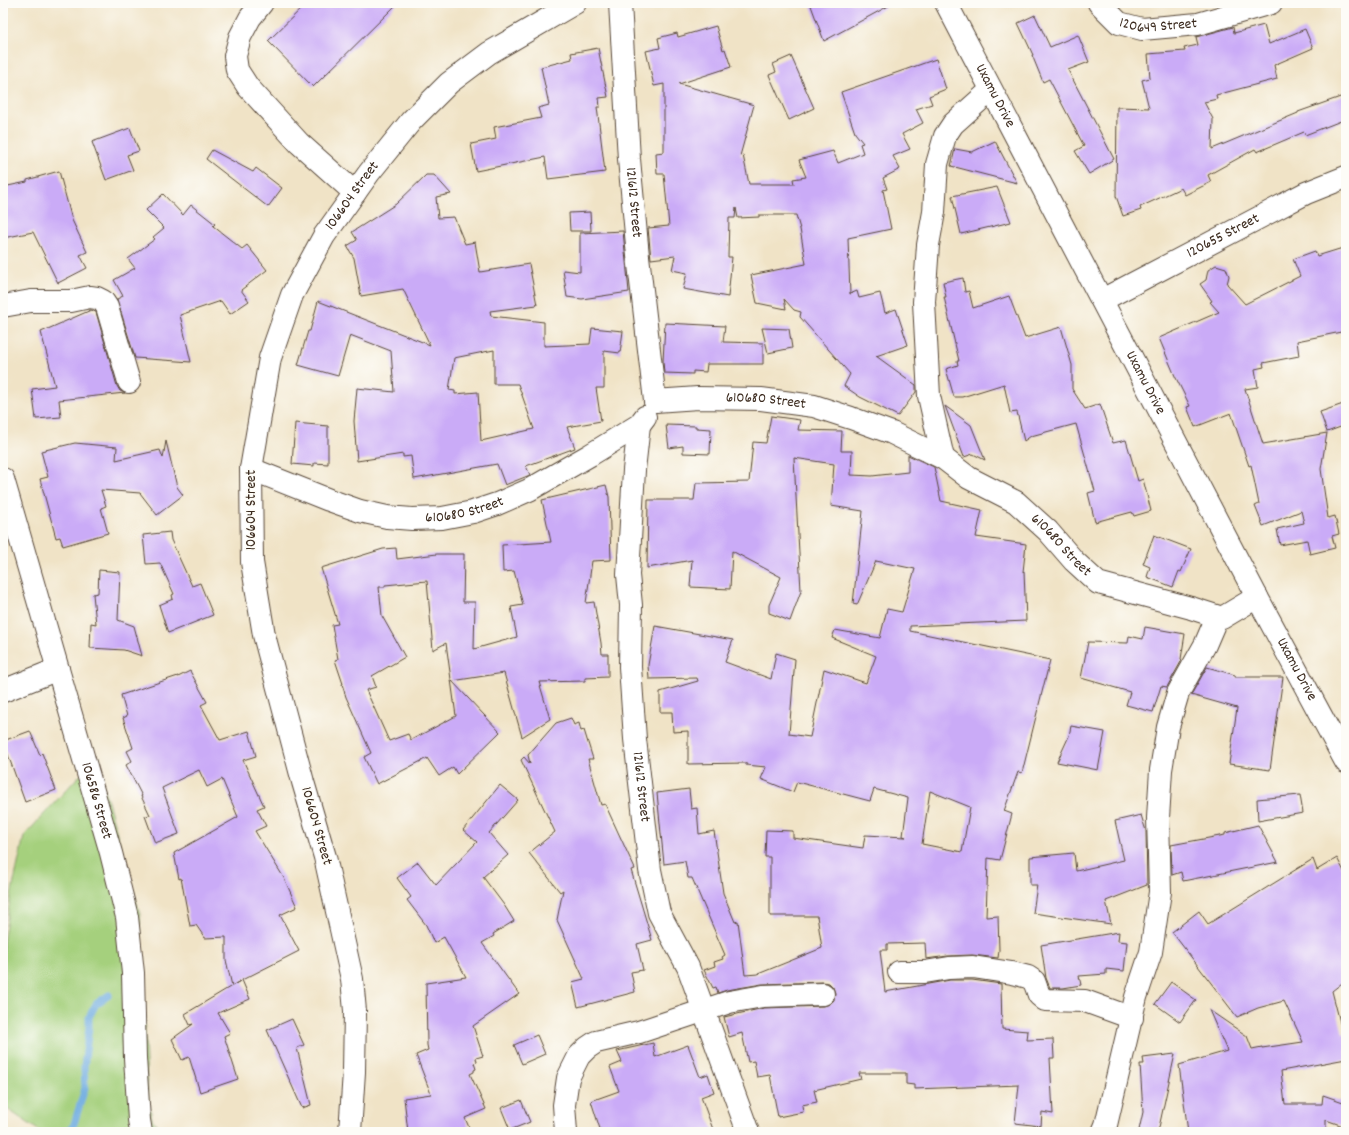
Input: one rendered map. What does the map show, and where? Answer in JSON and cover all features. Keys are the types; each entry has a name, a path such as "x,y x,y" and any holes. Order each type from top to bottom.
{"street":[{"path":"262,3 250,18 240,37 235,56 237,70 248,87 299,142 355,194"},
{"name":"106604 Street","path":"350,1132 354,1072 355,1011 352,979 325,857 303,782 264,635 252,562 251,469 270,358 292,295 324,236 369,174 411,121 449,83 489,54 575,3"},
{"name":"121612 Street","path":"620,3 629,159 638,256 655,401"},
{"name":"Uxamu Drive","path":"946,3 1257,597 1346,762"},
{"name":"120649 Street","path":"1099,3 1119,23 1142,30 1198,24 1271,3"},
{"path":"943,458 929,396 924,302 928,245 934,212 937,164 945,136 953,124 991,90"},
{"name":"120655 Street","path":"1102,300 1306,193 1346,176"},
{"path":"3,306 32,301 71,301 90,297 104,301 129,382"},
{"name":"610680 Street","path":"251,469 360,511 386,517 412,520 442,518 474,512 503,502 529,490 639,425 655,401 698,398 761,399 814,406 892,433 943,458 970,478 1016,502 1048,531 1074,561 1098,583 1191,608 1217,617"},
{"name":"121612 Street","path":"639,425 634,470 628,575 631,605 630,667 635,739 650,870 659,913 688,968 748,1132"},
{"name":"106586 Street","path":"3,479 111,854 127,917 133,973 135,1058 141,1132"},
{"path":"1103,1132 1106,1125 1136,997 1151,952 1160,892 1158,818 1161,770 1168,727 1178,693 1205,645 1217,617 1222,618 1257,597"},
{"path":"3,691 58,669"},
{"path":"899,972 925,972 949,968 973,967 1012,973 1028,977 1034,981 1039,995 1045,1000 1085,1001 1132,1018"},
{"path":"566,1132 564,1105 568,1078 579,1056 596,1042 639,1032 729,1002 762,996 823,994"}],"green space":[{"path":"98,767 140,914 147,1087 152,1119 163,1132 41,1132 3,1106 3,943 10,900 24,836 78,777"}],"building":[{"path":"307,3 398,3 313,87 268,41"},
{"path":"810,3 894,3 824,41"},
{"path":"1035,15 1050,47 1078,35 1089,62 1068,70 1114,159 1089,174 1075,151 1084,146 1049,79 1043,82 1033,55 1018,23"},
{"path":"1264,25 1269,44 1305,29 1313,48 1274,65 1277,79 1216,95 1217,99 1204,102 1213,119 1212,149 1298,112 1346,95 1346,119 1305,135 1304,132 1257,152 1255,149 1208,175 1211,182 1185,195 1181,188 1140,207 1141,210 1123,216 1116,196 1117,107 1149,108 1142,80 1150,78 1148,54 1185,51 1184,48 1198,45 1196,37 1233,27 1234,33"},
{"path":"716,26 723,50 725,49 731,67 679,84 754,105 740,156 743,155 749,184 794,184 793,179 806,177 799,160 833,151 838,163 863,153 860,144 863,143 855,133 841,92 936,59 946,89 929,96 932,104 916,109 923,123 902,134 910,149 893,156 900,169 883,178 887,189 883,190 891,229 848,238 850,294 857,291 859,298 880,293 885,313 896,309 908,345 876,356 916,385 916,392 898,416 860,397 844,386 850,374 800,317 801,312 794,310 784,299 786,309 757,303 751,275 806,264 796,215 759,215 759,217 738,218 736,208 735,218 729,218 728,257 732,257 728,297 683,289 687,273 672,270 675,256 651,259 648,228 669,226 664,174 657,174 656,153 664,152 664,84 654,86 646,51 660,48 658,38 677,33 678,37"},
{"path":"598,48 608,97 599,98 600,107 597,107 605,172 548,179 545,157 476,171 471,144 496,139 494,127 541,118 538,108 549,105 541,67 572,59 571,53"},
{"path":"791,56 814,108 789,120 769,75 776,72 773,64"},
{"path":"130,128 139,151 127,155 133,170 106,180 92,142"},
{"path":"995,141 1017,183 951,166 955,149 972,152"},
{"path":"212,150 253,172 256,168 282,188 268,207 206,159"},
{"path":"59,171 72,220 87,252 80,255 87,268 58,283 33,232 3,238 3,187 27,182 27,180"},
{"path":"426,175 434,175 451,194 436,197 438,218 454,217 465,244 475,242 480,272 529,264 537,305 490,311 491,316 544,322 544,346 590,344 592,328 623,331 620,353 604,351 604,388 596,388 601,421 567,427 575,448 526,466 530,475 505,485 497,464 414,479 411,456 403,457 403,454 357,461 354,421 357,388 394,392 391,351 350,335 338,376 298,365 308,331 310,331 318,301 430,345 403,289 361,296 354,258 347,246 357,240 352,232 396,204","holes":["494,350 494,384 518,384 534,429 481,441 478,392 455,394 455,391 449,390 454,358"]},
{"path":"997,187 1011,222 961,234 952,196"},
{"path":"163,194 183,215 191,205 215,224 213,226 242,249 247,245 267,270 241,290 249,301 230,314 221,301 180,315 191,362 135,358 117,299 123,296 114,280 135,268 128,259 155,239 153,237 164,228 146,210"},
{"path":"590,212 591,231 570,231 569,213"},
{"path":"623,231 629,292 582,299 567,297 563,270 580,272 580,233"},
{"path":"1346,247 1346,331 1297,341 1299,356 1263,363 1264,367 1255,369 1258,387 1245,389 1263,444 1327,433 1321,469 1328,518 1335,516 1339,534 1332,536 1335,548 1310,554 1307,540 1280,545 1277,529 1304,523 1301,511 1263,526 1255,506 1259,504 1251,465 1249,466 1231,413 1195,427 1187,407 1190,406 1175,376 1159,338 1219,312 1210,302 1212,301 1200,284 1206,280 1208,270 1216,265 1226,268 1229,276 1227,284 1245,304 1300,276 1293,259 1315,251 1317,256"},
{"path":"963,278 965,292 969,291 973,308 1009,296 1025,338 1061,327 1072,365 1072,389 1085,409 1100,404 1113,443 1126,440 1138,481 1143,479 1151,511 1134,516 1132,512 1095,522 1088,493 1095,491 1076,424 1031,436 1024,441 1017,412 1010,413 1004,384 962,397 954,397 946,369 958,365 957,361 959,361 944,297 946,297 943,282"},
{"path":"91,310 96,312 117,386 120,391 125,393 59,400 61,417 36,419 32,389 55,386 41,332"},
{"path":"665,323 725,326 723,342 763,343 763,364 707,364 706,372 693,371 693,374 664,373 663,362"},
{"path":"762,328 789,329 792,348 768,353"},
{"path":"1346,403 1346,425 1327,432 1320,412"},
{"path":"945,406 971,425 985,460 973,454 964,457"},
{"path":"771,416 800,420 798,430 842,431 841,451 852,451 851,475 872,476 908,472 908,455 934,467 941,501 982,510 976,537 1026,544 1023,572 1024,571 1026,621 910,626 910,631 1050,660 1022,773 1018,772 1004,811 1012,814 1000,860 988,858 986,917 998,916 998,958 972,955 926,959 925,943 887,944 887,950 880,950 885,992 950,980 972,980 1001,984 1002,1029 1028,1031 1027,1040 1053,1039 1054,1058 1050,1058 1053,1114 1042,1112 1041,1126 1015,1123 1019,1085 914,1089 914,1085 906,1084 906,1073 859,1073 861,1079 814,1090 817,1102 802,1105 803,1112 778,1117 770,1075 757,1077 754,1061 748,1062 742,1033 729,1037 724,1017 764,1008 824,1006 830,1004 834,1000 835,993 833,987 829,983 823,982 762,984 718,993 716,987 713,988 704,970 715,966 714,962 723,959 722,957 725,955 692,878 688,878 685,861 664,864 657,793 689,789 691,809 697,808 699,834 714,831 723,893 735,922 738,921 745,975 758,974 822,948 817,916 770,916 770,857 765,857 766,830 793,831 793,838 863,848 865,835 906,837 903,836 908,798 874,789 870,801 797,782 793,792 761,779 766,767 746,765 746,763 688,764 688,731 673,732 672,712 660,712 660,692 698,681 697,678 649,679 648,665 655,626 733,640 725,662 771,679 776,653 795,659 789,734 810,737 824,669 866,683 876,656 832,638 835,630 880,638 887,609 902,612 915,569 876,561 857,605 853,604 863,511 831,506 834,464 794,458 801,591 790,621 769,613 769,605 781,577 732,551 730,589 690,587 692,560 647,568 648,500 694,500 696,483 749,482 753,442 766,443","holes":["930,791 970,807 962,852 922,844"]},
{"path":"295,423 328,426 328,464 314,463 314,466 292,464"},
{"path":"666,425 696,426 696,428 711,429 710,454 683,453 683,446 669,448"},
{"path":"166,441 177,487 183,495 157,515 140,493 101,490 106,506 101,508 108,533 63,546 60,537 56,538 40,479 48,477 41,451 75,443 117,447 116,460 160,450 163,458"},
{"path":"606,485 609,497 611,560 592,561 586,603 594,602 602,654 608,654 608,677 585,678 585,681 539,682 550,719 522,737 504,673 452,681 500,732 457,774 453,767 439,776 427,758 377,784 364,757 371,753 346,697 335,660 338,659 332,625 338,624 321,568 383,549 396,548 397,559 437,554 464,554 463,602 475,602 474,649 517,637 511,607 523,605 514,571 503,572 502,545 551,542 542,500","holes":["427,581 433,650 446,643 456,716 411,740 408,734 389,741 366,690 376,687 372,676 405,657 382,616 379,587 385,587 385,585"]},
{"path":"170,532 171,540 192,586 200,583 213,615 168,633 159,605 173,599 172,595 174,594 160,563 146,564 143,535"},
{"path":"1154,535 1191,549 1181,572 1179,571 1173,587 1147,577 1150,567 1143,564"},
{"path":"99,570 120,572 118,620 134,626 142,656 124,650 90,648 91,623 96,624 93,594 98,593"},
{"path":"1145,627 1185,634 1182,660 1167,687 1161,686 1153,712 1126,705 1130,692 1081,678 1088,642 1128,643 1129,636 1143,639"},
{"path":"1207,667 1235,675 1235,677 1283,677 1270,770 1229,764 1237,708 1191,695"},
{"path":"190,671 207,702 201,705 220,740 249,731 256,756 243,760 264,806 257,809 266,826 255,831 284,878 297,907 280,915 299,951 242,980 250,999 218,1013 230,1033 224,1036 238,1079 200,1092 189,1057 182,1060 172,1039 193,1024 190,1025 185,1014 232,986 226,960 226,937 205,938 196,925 190,926 181,878 179,879 174,853 238,817 222,779 207,787 199,770 162,788 179,834 155,843 145,816 150,815 126,765 132,761 127,751 133,748 123,718 127,716 121,695 178,677"},
{"path":"571,718 574,725 579,723 581,731 584,730 593,759 588,759 601,805 605,804 635,869 631,870 652,940 637,944 643,970 631,972 635,992 578,1007 572,982 584,979 557,920 563,890 560,892 529,853 555,832 521,760 524,757 530,764 528,755 556,723"},
{"path":"1071,726 1105,732 1098,770 1057,762 1069,736"},
{"path":"30,731 40,755 42,753 56,790 25,802 3,741"},
{"path":"500,785 518,800 489,833 508,855 483,877 514,921 482,943 519,994 473,1026 483,1056 476,1058 477,1062 474,1063 476,1069 470,1074 486,1109 465,1118 471,1132 408,1132 404,1098 431,1094 416,1055 428,1050 426,983 466,977 444,937 434,943 426,925 407,900 411,897 397,878 418,862 436,885 477,842 463,830"},
{"path":"1300,795 1303,813 1258,821 1257,799"},
{"path":"1141,815 1146,831 1147,885 1106,901 1111,924 1033,913 1037,885 1030,885 1030,857 1074,853 1076,871 1124,860 1115,821"},
{"path":"1258,825 1278,862 1183,881 1181,872 1172,875 1171,845 1225,835 1225,833"},
{"path":"1337,858 1346,875 1346,980 1332,991 1343,1034 1346,1034 1346,1059 1281,1071 1285,1104 1322,1104 1323,1095 1346,1103 1346,1127 1326,1120 1326,1132 1188,1132 1179,1065 1227,1051 1209,1010 1247,1036 1252,1049 1303,1042 1284,1001 1258,1008 1237,1017 1172,932 1199,911 1208,924 1313,859 1317,870"},
{"path":"1119,932 1118,941 1127,942 1124,971 1106,969 1106,974 1079,976 1081,985 1063,988 1050,988 1046,978 1041,945"},
{"path":"1171,982 1196,1000 1180,1022 1155,1004"},
{"path":"292,1019 304,1045 297,1048 311,1105 302,1108 267,1030"},
{"path":"537,1035 545,1054 522,1064 514,1045"},
{"path":"653,1043 655,1057 688,1045 700,1077 708,1074 714,1092 701,1097 714,1132 601,1132 591,1101 619,1091 610,1067 622,1062 617,1051"},
{"path":"1175,1054 1158,1132 1139,1130 1143,1112 1140,1064 1144,1064 1143,1058"},
{"path":"521,1100 530,1122 510,1130 501,1108"}],"waterway":[{"path":"69,1132 74,1124 85,1088 84,1067 89,1017 96,1004 109,995"}]}
